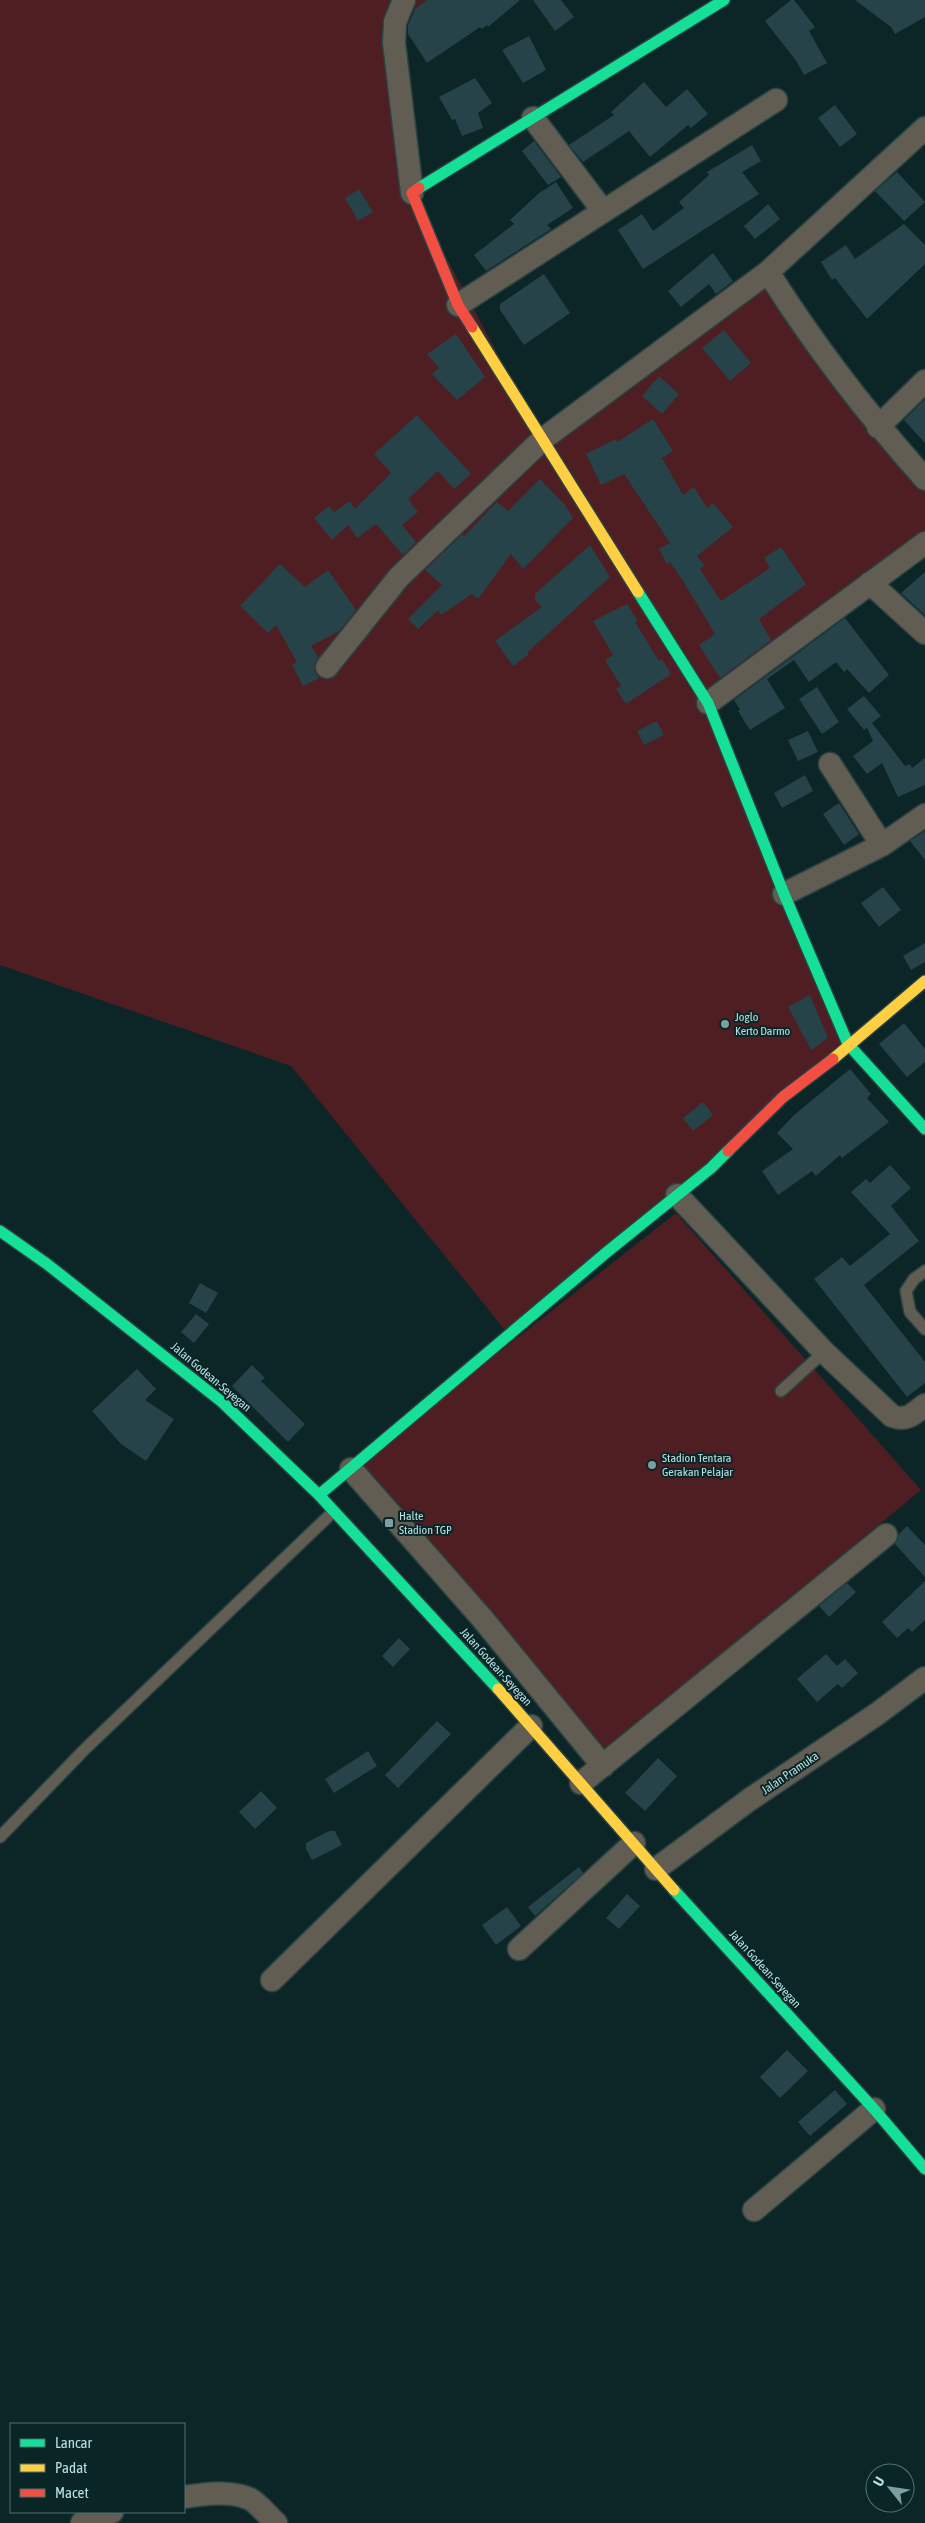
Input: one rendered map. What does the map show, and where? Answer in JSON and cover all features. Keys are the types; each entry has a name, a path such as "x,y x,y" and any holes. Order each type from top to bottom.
{"street":[{"path":"404,0 395,22 394,43 412,193 458,305 708,703 784,894 848,1044 925,1129"},
{"path":"412,193 724,0"},
{"path":"458,305 776,100"},
{"path":"533,118 603,211"},
{"path":"327,667 399,577 544,440 768,272 925,128"},
{"path":"768,272 793,312 878,427 925,479"},
{"path":"878,427 925,381"},
{"path":"708,703 925,543"},
{"path":"870,583 925,633"},
{"path":"830,764 882,845"},
{"path":"784,894 882,845 925,815"},
{"path":"319,1495 711,1168 783,1097 825,1067 848,1044 925,982"},
{"path":"677,1195 824,1352 892,1416 900,1419 908,1418 925,1405"},
{"name":"Jalan Godean-Seyegan","path":"0,1231 47,1264 222,1402 319,1495 396,1575 582,1783 656,1869 874,2109 925,2169"},
{"path":"351,1469 481,1616 603,1766"},
{"path":"582,1783 886,1535"},
{"name":"Jalan Pramuka","path":"656,1869 749,1800 877,1714 925,1678"},
{"path":"272,1980 531,1726"},
{"path":"519,1949 634,1843"},
{"path":"754,2210 874,2109"},
{"path":"185,2497 210,2493 243,2497 251,2500 276,2523"},
{"path":"82,2523 109,2513"}],"lane":[{"path":"925,1272 914,1279 906,1291 910,1312 925,1329"},
{"path":"781,1390 824,1352"},
{"path":"0,1837 85,1749 334,1511"}],"shaded area":[{"path":"0,0 430,0 395,22 412,193 543,439 772,266 925,471 925,543 708,703 848,1044 509,1335 291,1066 0,965"},
{"name":"Stadion Tentara Gerakan Pelajar","path":"676,1213 921,1490 596,1757 351,1469"}],"building":[{"path":"427,0 520,0 488,27 487,25 482,29 480,27 427,63 408,34 408,25 415,9"},
{"path":"533,0 561,0 574,17 555,31"},
{"path":"791,0 794,0 815,27 809,31 827,63 804,75 797,62 765,21"},
{"path":"855,0 925,0 925,17 895,34 891,27"},
{"path":"529,36 546,70 523,83 502,50"},
{"path":"475,78 492,103 478,113 483,128 462,136 455,119 452,120 439,97"},
{"path":"644,82 666,107 687,89 708,114 691,128 688,125 650,157 629,131 583,162 569,145 614,115 611,112"},
{"path":"835,105 857,134 840,147 818,118"},
{"path":"534,141 561,177 548,185 522,151"},
{"path":"752,145 761,161 742,172 759,194 643,269 618,230 642,214 653,231 684,208 679,202 709,175 707,172"},
{"path":"897,172 925,202 904,221 875,191"},
{"path":"556,182 573,208 547,225 551,229 486,271 474,255 514,224 510,220 538,194"},
{"path":"359,189 373,212 358,221 345,198"},
{"path":"768,204 780,219 755,239 744,226"},
{"path":"904,224 925,245 925,264 867,319 835,278 832,280 821,262 846,245 855,259"},
{"path":"713,253 733,281 716,294 709,284 681,307 668,291"},
{"path":"544,274 570,313 524,345 500,310 500,304"},
{"path":"724,330 751,363 730,381 702,348"},
{"path":"456,334 485,377 457,400 432,374 439,368 427,354"},
{"path":"659,376 679,394 662,414 642,396"},
{"path":"925,399 925,443 904,420"},
{"path":"417,415 471,474 454,489 438,471 408,499 418,512 402,525 416,542 403,555 376,524 357,538 348,525 332,540 314,518 329,506 334,512 350,501 355,509 391,473 374,454"},
{"path":"653,419 673,451 662,458 683,495 694,487 707,508 713,503 733,527 697,556 705,566 700,569 721,601 770,568 764,558 781,547 806,584 759,619 771,640 720,678 699,645 715,634 683,581 670,562 667,564 659,549 670,543 624,474 601,485 586,454 616,439 617,442"},
{"path":"540,479 565,505 573,518 523,569 511,554 478,599 472,594 441,615 438,610 418,629 408,619 442,585 425,570 462,535 464,536 497,502 508,511"},
{"path":"590,545 610,577 528,652 529,654 513,666 495,641 542,607 535,600 535,594"},
{"path":"280,564 305,587 328,570 356,610 339,631 311,646 318,657 314,666 319,678 303,686 292,665 297,662 276,625 268,633 240,606"},
{"path":"925,572 925,615 901,593"},
{"path":"627,604 638,621 635,622 659,661 662,659 671,674 626,704 616,689 621,686 605,660 613,655 593,621"},
{"path":"845,618 889,675 869,693 847,669 844,672 836,662 809,682 794,660 767,679 785,708 750,730 738,711 740,710 734,700"},
{"path":"817,687 839,722 822,734 799,699"},
{"path":"864,696 881,716 872,723 905,766 910,764 912,768 925,758 925,785 898,797 882,763 867,774 853,756 873,741 867,728 864,730 847,709"},
{"path":"657,721 664,735 644,745 637,731"},
{"path":"808,731 818,752 798,761 788,740"},
{"path":"805,775 813,791 782,808 774,793"},
{"path":"839,803 859,834 844,845 823,814"},
{"path":"925,831 925,860 910,841"},
{"path":"883,887 901,910 879,927 861,903"},
{"path":"925,943 925,962 911,970 903,956"},
{"path":"810,995 828,1038 811,1050 788,1007"},
{"path":"904,1023 925,1049 925,1062 907,1077 879,1044"},
{"path":"850,1069 871,1094 867,1098 889,1122 842,1158 840,1155 816,1176 812,1171 778,1195 762,1171 793,1149 777,1133 794,1115"},
{"path":"703,1102 713,1115 693,1131 683,1118"},
{"path":"890,1165 911,1188 891,1206 919,1241 864,1285 925,1362 925,1383 907,1397 814,1279 842,1257 850,1266 890,1234 851,1192 866,1179 870,1183"},
{"path":"200,1283 218,1293 206,1313 189,1303"},
{"path":"196,1314 209,1324 194,1343 181,1332"},
{"path":"252,1365 265,1378 261,1381 305,1424 288,1442 232,1386"},
{"path":"137,1369 156,1389 145,1400 174,1419 146,1461 121,1444 92,1411"},
{"path":"907,1526 925,1545 925,1577 895,1544 899,1534"},
{"path":"925,1581 925,1620 912,1632 908,1628 897,1638 882,1622"},
{"path":"847,1583 856,1592 829,1617 819,1606"},
{"path":"399,1638 410,1649 393,1667 382,1656"},
{"path":"826,1654 837,1666 845,1659 858,1673 842,1688 838,1684 817,1702 797,1679"},
{"path":"437,1721 451,1734 398,1788 385,1775"},
{"path":"368,1751 377,1766 334,1793 325,1779"},
{"path":"658,1758 677,1776 645,1811 625,1793"},
{"path":"261,1791 277,1808 255,1829 239,1812"},
{"path":"329,1831 335,1831 342,1845 312,1860 306,1849 306,1843"},
{"path":"579,1867 583,1873 535,1916 528,1907"},
{"path":"627,1894 640,1906 619,1929 606,1918"},
{"path":"507,1907 521,1926 496,1945 482,1925"},
{"path":"787,2050 808,2071 780,2098 760,2077"},
{"path":"835,2090 847,2104 810,2136 798,2122"}],"traffic: fast":[{"path":"419,188 724,0"},
{"path":"638,592 708,703 784,894 848,1044 925,1129"},
{"path":"319,1495 607,1252 711,1168 728,1151"},
{"path":"0,1231 47,1264 222,1402 319,1495 498,1689"},
{"path":"674,1890 874,2109 925,2169"}],"traffic: slow":[{"path":"472,327 638,592"},
{"path":"833,1059 925,981"},
{"path":"498,1689 674,1890"}],"traffic: jam":[{"path":"419,188 412,193 458,305 472,327"},
{"path":"728,1151 783,1097 833,1059"}],"place":[{"name":"Joglo Kerto Darmo","path":"725,1024"},
{"name":"Stadion Tentara Gerakan Pelajar","path":"652,1465"},
{"name":"Halte Stadion TGP","path":"389,1523"}]}
